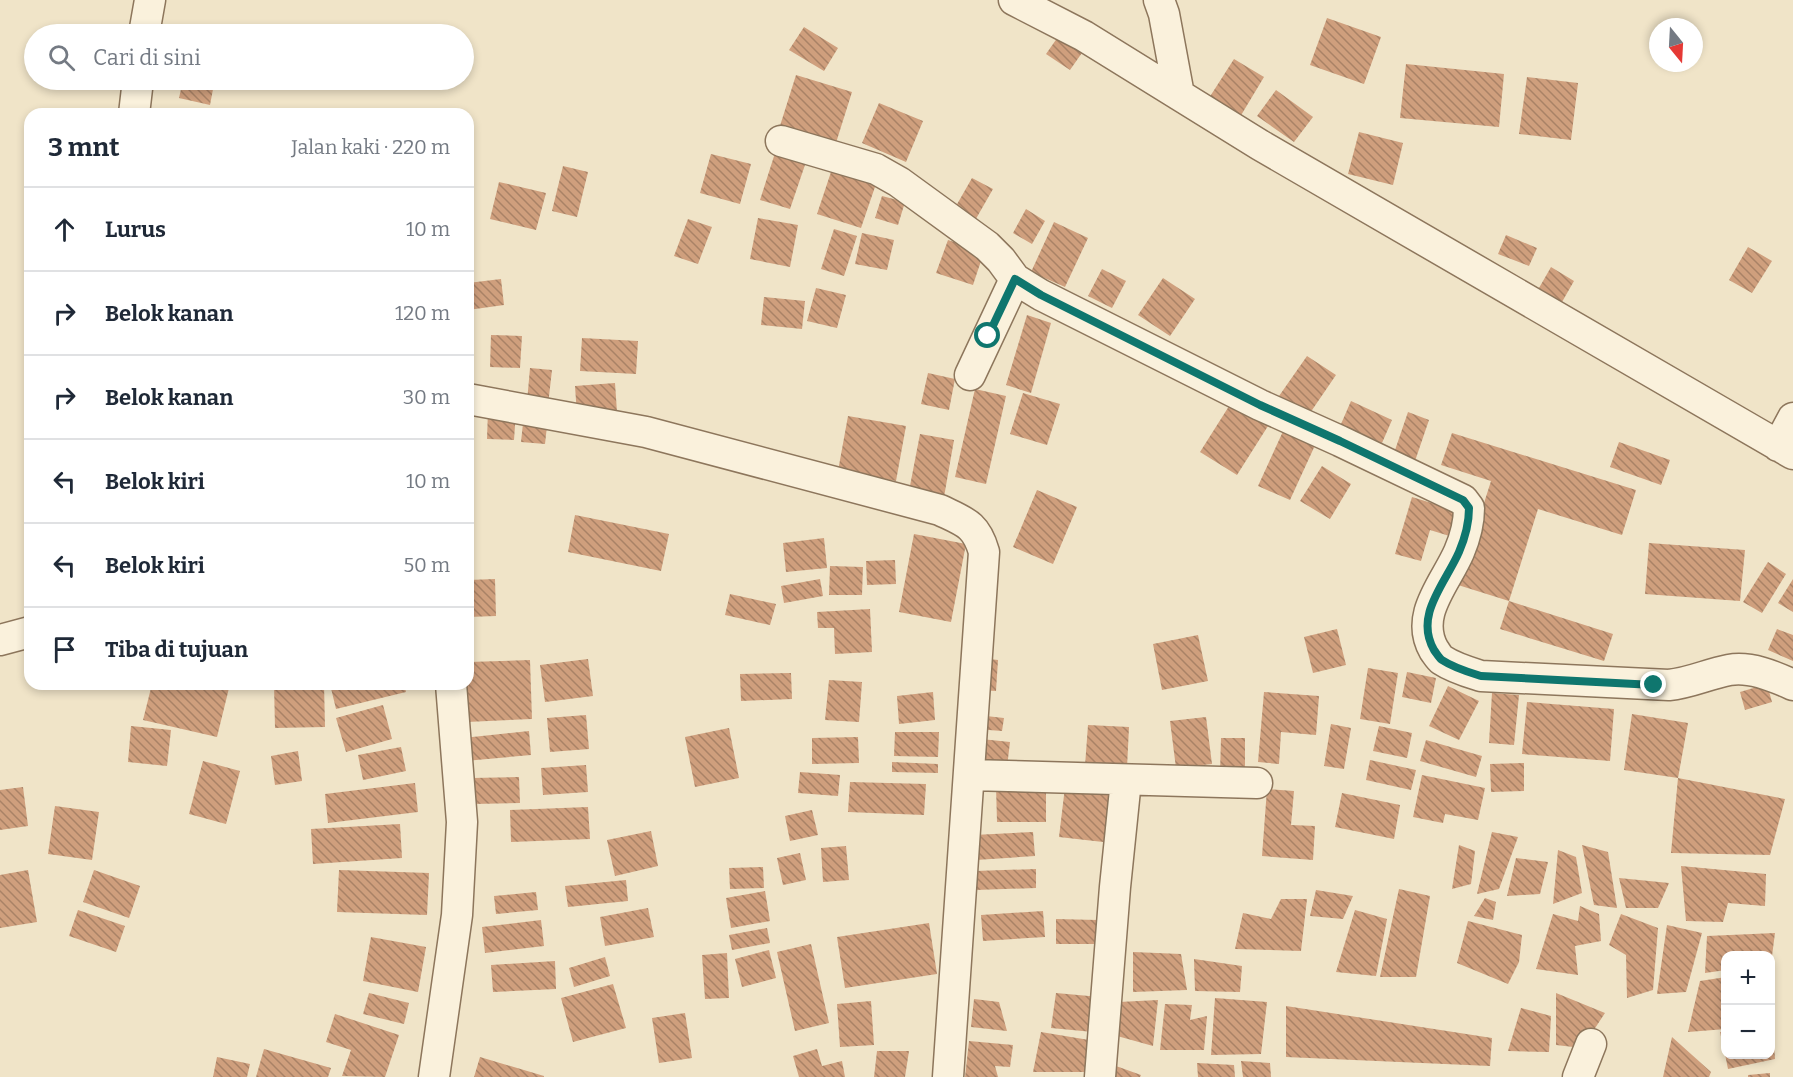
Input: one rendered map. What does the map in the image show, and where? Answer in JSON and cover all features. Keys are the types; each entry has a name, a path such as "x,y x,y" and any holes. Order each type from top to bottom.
{"street":[{"path":"146,24 150,0"},
{"path":"1014,0 1084,36 1270,151 1785,450 1793,418"},
{"path":"1159,0 1164,14 1179,95"},
{"path":"135,108 137,90"},
{"path":"781,141 876,170 899,182 987,246 1015,279 1041,295 1260,405 1463,500 1469,508 1467,528 1459,553 1432,603 1426,626 1429,640 1440,659 1459,669 1481,676 1654,685 1684,683 1731,669 1755,671 1793,685"},
{"path":"970,375 1015,279"},
{"path":"474,400 646,432 940,510 968,523 979,535 984,552 948,1077"},
{"path":"0,640 24,634"},
{"path":"434,1077 457,915 462,822 451,690"},
{"path":"969,776 1257,783"},
{"path":"1100,1077 1126,780"},
{"path":"1578,1077 1591,1044"}],"building":[{"path":"1327,18 1381,37 1364,84 1310,65"},
{"path":"804,27 838,48 824,71 789,50"},
{"path":"1060,34 1084,50 1070,70 1046,54"},
{"path":"1234,59 1264,77 1240,117 1209,98"},
{"path":"1406,64 1504,74 1499,127 1400,118"},
{"path":"796,75 852,92 835,146 779,129"},
{"path":"1527,77 1578,83 1571,140 1519,134"},
{"path":"181,90 213,90 210,105 179,98"},
{"path":"1276,90 1313,117 1294,142 1257,116"},
{"path":"879,103 923,121 906,162 862,143"},
{"path":"1359,132 1403,143 1393,185 1348,174"},
{"path":"775,153 806,162 790,209 760,200"},
{"path":"711,154 751,164 740,204 700,193"},
{"path":"563,166 588,172 577,217 552,211"},
{"path":"833,166 877,181 861,228 817,214"},
{"path":"972,178 993,189 973,224 952,213"},
{"path":"499,182 546,193 536,230 490,219"},
{"path":"882,196 905,202 898,225 875,218"},
{"path":"1026,209 1045,221 1032,244 1013,233"},
{"path":"758,218 798,225 790,267 750,259"},
{"path":"688,219 712,227 698,264 674,256"},
{"path":"1054,222 1088,238 1065,287 1031,272"},
{"path":"834,229 857,236 844,276 821,269"},
{"path":"862,233 894,240 887,270 855,264"},
{"path":"1506,235 1537,248 1529,266 1498,254"},
{"path":"948,240 984,252 973,285 936,273"},
{"path":"1748,247 1772,261 1752,293 1729,280"},
{"path":"1551,267 1574,281 1562,302 1539,288"},
{"path":"1102,269 1126,281 1112,308 1088,296"},
{"path":"1163,278 1195,299 1170,336 1138,315"},
{"path":"501,279 504,305 474,309 474,282"},
{"path":"816,288 846,295 837,328 807,321"},
{"path":"764,297 805,301 802,329 761,325"},
{"path":"1027,315 1051,323 1031,393 1006,385"},
{"path":"491,335 522,336 520,368 490,367"},
{"path":"582,338 638,341 636,374 580,371"},
{"path":"1307,356 1336,375 1308,416 1279,396"},
{"path":"530,368 552,370 548,405 527,402"},
{"path":"928,373 955,379 949,410 921,404"},
{"path":"615,383 617,412 577,415 575,386"},
{"path":"975,389 1006,396 986,484 955,477"},
{"path":"1023,393 1060,404 1047,445 1010,434"},
{"path":"1351,401 1392,420 1382,443 1341,424"},
{"path":"1231,403 1268,426 1237,475 1200,452"},
{"path":"488,410 516,411 514,440 487,439"},
{"path":"1408,412 1429,420 1415,461 1394,453"},
{"path":"524,414 548,417 545,444 521,442"},
{"path":"848,416 906,426 896,481 838,471"},
{"path":"1285,427 1317,441 1290,500 1258,486"},
{"path":"1452,433 1636,490 1622,535 1538,509 1509,601 1458,585 1491,481 1441,465"},
{"path":"920,434 954,440 944,497 909,491"},
{"path":"1619,442 1670,460 1661,485 1610,467"},
{"path":"1322,466 1351,484 1330,519 1300,501"},
{"path":"1037,490 1077,507 1053,564 1013,547"},
{"path":"1412,497 1464,513 1456,538 1430,530 1421,561 1395,554"},
{"path":"575,515 669,534 661,571 568,552"},
{"path":"914,534 966,544 951,622 899,612"},
{"path":"824,538 827,568 786,572 783,543"},
{"path":"1649,543 1745,550 1740,601 1645,594"},
{"path":"895,560 896,584 867,585 866,561"},
{"path":"1768,562 1786,574 1762,613 1743,602"},
{"path":"830,566 863,567 862,595 829,595"},
{"path":"495,579 496,616 474,617 474,580"},
{"path":"820,579 823,596 784,603 781,586"},
{"path":"1793,579 1793,612 1778,603"},
{"path":"730,594 776,604 770,625 725,615"},
{"path":"1509,601 1613,634 1604,661 1500,629"},
{"path":"870,609 872,652 835,654 834,628 818,628 817,612"},
{"path":"1337,629 1346,665 1313,673 1304,637"},
{"path":"1777,629 1793,635 1793,661 1768,650"},
{"path":"1198,635 1208,681 1162,690 1153,644"},
{"path":"982,658 998,660 996,691 979,690"},
{"path":"588,659 593,696 545,702 540,665"},
{"path":"530,660 532,719 467,722 466,690 474,690 474,662"},
{"path":"1368,668 1398,673 1390,724 1360,719"},
{"path":"1407,672 1436,678 1431,703 1402,697"},
{"path":"791,673 792,699 741,701 740,674"},
{"path":"829,680 862,682 859,722 825,720"},
{"path":"1767,684 1772,702 1745,710 1740,692"},
{"path":"1448,686 1479,701 1459,740 1429,726"},
{"path":"150,690 229,690 217,737 143,720"},
{"path":"274,690 324,690 325,727 275,728"},
{"path":"331,690 406,690 406,692 336,709"},
{"path":"933,692 935,720 899,724 897,696"},
{"path":"1264,692 1319,696 1316,735 1281,732 1279,764 1258,762"},
{"path":"1492,693 1519,695 1514,745 1489,743"},
{"path":"1527,702 1614,709 1610,761 1522,754"},
{"path":"383,705 392,739 346,752 336,718"},
{"path":"1632,714 1688,723 1678,778 1624,770"},
{"path":"586,715 589,749 550,752 547,718"},
{"path":"977,715 1004,718 1002,731 976,729"},
{"path":"1206,717 1212,764 1176,768 1170,721"},
{"path":"1331,724 1351,728 1344,769 1324,766"},
{"path":"1088,725 1129,727 1127,768 1085,766"},
{"path":"131,726 171,730 167,766 128,762"},
{"path":"1379,726 1412,733 1407,758 1373,751"},
{"path":"729,728 739,778 695,787 685,737"},
{"path":"529,731 531,755 465,761 463,738"},
{"path":"895,732 939,732 938,757 894,756"},
{"path":"858,737 859,763 812,764 812,738"},
{"path":"1221,738 1245,738 1245,773 1220,773"},
{"path":"981,739 1010,742 1007,767 978,763"},
{"path":"1426,740 1482,756 1476,777 1420,761"},
{"path":"401,747 406,771 363,780 358,755"},
{"path":"298,751 302,781 275,785 271,756"},
{"path":"1370,760 1416,770 1411,790 1366,780"},
{"path":"203,761 240,771 226,824 189,814"},
{"path":"892,762 938,764 938,773 892,772"},
{"path":"1524,763 1524,791 1491,792 1490,764"},
{"path":"586,765 588,792 543,795 541,768"},
{"path":"800,772 840,775 838,796 798,793"},
{"path":"1422,775 1485,788 1478,820 1445,814 1443,823 1413,817"},
{"path":"519,777 520,803 473,804 472,778"},
{"path":"1678,778 1785,799 1770,855 1671,853"},
{"path":"850,782 926,784 924,815 848,812"},
{"path":"415,783 418,812 328,823 325,794"},
{"path":"996,786 1046,787 1046,822 997,822"},
{"path":"23,787 28,826 0,830 0,790"},
{"path":"1065,787 1118,794 1112,843 1059,837"},
{"path":"1267,789 1294,791 1291,825 1315,826 1313,860 1262,856"},
{"path":"1342,793 1400,805 1394,839 1335,827"},
{"path":"55,806 99,812 92,860 48,854"},
{"path":"588,807 590,839 511,842 510,810"},
{"path":"812,810 818,835 790,841 785,816"},
{"path":"400,824 402,858 313,864 311,829"},
{"path":"651,831 658,866 615,876 607,840"},
{"path":"1033,832 1035,856 976,860 974,835"},
{"path":"1492,832 1518,837 1499,889 1477,894"},
{"path":"1459,845 1475,851 1471,884 1452,889"},
{"path":"1582,845 1608,852 1617,908 1594,905"},
{"path":"846,846 849,880 823,882 821,848"},
{"path":"1558,850 1576,857 1582,893 1553,904"},
{"path":"800,853 806,880 783,885 777,858"},
{"path":"1516,858 1548,862 1540,894 1507,896"},
{"path":"1681,866 1766,874 1765,906 1728,903 1723,922 1686,921"},
{"path":"763,867 764,888 730,889 729,868"},
{"path":"1036,869 1036,888 976,890 975,871"},
{"path":"28,870 37,922 0,928 0,875"},
{"path":"94,870 140,886 129,918 83,902"},
{"path":"339,870 429,873 427,915 337,912"},
{"path":"1619,878 1669,883 1658,908 1626,908"},
{"path":"626,880 628,901 568,907 565,886"},
{"path":"1399,889 1430,896 1416,977 1380,977"},
{"path":"1316,890 1353,896 1343,919 1310,916"},
{"path":"765,891 770,921 731,928 726,898"},
{"path":"536,892 538,910 496,914 494,896"},
{"path":"1485,898 1496,902 1493,920 1474,916"},
{"path":"1281,899 1307,899 1301,951 1235,949 1243,913 1271,919"},
{"path":"1580,906 1599,914 1601,941 1575,946 1578,975 1536,969 1553,914 1578,921"},
{"path":"648,908 654,937 605,946 600,917"},
{"path":"78,910 125,926 116,952 69,936"},
{"path":"1355,910 1387,919 1376,976 1336,972"},
{"path":"1043,911 1045,937 983,941 981,915"},
{"path":"1621,914 1658,928 1653,990 1627,998 1626,955 1609,945"},
{"path":"1056,919 1098,920 1097,944 1056,944"},
{"path":"541,920 544,946 485,953 482,927"},
{"path":"1468,921 1522,935 1519,962 1508,984 1457,963"},
{"path":"929,923 937,974 845,988 837,937"},
{"path":"1667,925 1702,933 1686,992 1657,994"},
{"path":"767,928 770,943 732,950 729,935"},
{"path":"1775,933 1773,951 1721,951 1721,971 1705,973 1707,936"},
{"path":"371,937 426,947 418,992 363,981"},
{"path":"811,944 829,1023 795,1031 777,952"},
{"path":"769,950 776,978 742,987 735,959"},
{"path":"1133,952 1181,954 1187,990 1133,992"},
{"path":"727,953 729,998 705,999 702,955"},
{"path":"605,957 610,976 574,987 569,968"},
{"path":"1194,959 1242,966 1240,992 1195,991"},
{"path":"555,961 556,989 493,992 491,965"},
{"path":"1721,978 1721,1029 1688,1032 1700,981"},
{"path":"613,984 626,1028 573,1042 561,998"},
{"path":"369,993 409,1003 404,1024 363,1014"},
{"path":"1056,993 1100,997 1093,1032 1051,1028"},
{"path":"1556,993 1605,1013 1582,1048 1556,1045"},
{"path":"1215,998 1267,1002 1261,1054 1211,1055"},
{"path":"974,999 999,1002 1007,1031 971,1027"},
{"path":"1158,1000 1153,1046 1110,1034 1119,1002"},
{"path":"871,1001 874,1045 840,1047 837,1004"},
{"path":"1165,1004 1192,1005 1190,1020 1207,1016 1204,1050 1160,1050"},
{"path":"1286,1006 1492,1038 1490,1066 1286,1057"},
{"path":"1521,1008 1551,1016 1549,1052 1508,1051"},
{"path":"685,1013 692,1058 659,1063 652,1018"},
{"path":"335,1014 399,1035 385,1077 342,1076 351,1050 326,1042"},
{"path":"1041,1032 1095,1041 1093,1072 1033,1072"},
{"path":"1672,1037 1711,1072 1709,1077 1663,1077"},
{"path":"969,1041 1013,1045 1010,1067 995,1066 998,1077 965,1077"},
{"path":"264,1049 331,1068 328,1077 256,1077"},
{"path":"817,1049 822,1066 842,1061 845,1077 799,1077 793,1056"},
{"path":"877,1051 909,1051 905,1077 874,1077"},
{"path":"217,1057 250,1064 247,1077 213,1077"},
{"path":"480,1057 544,1076 544,1077 474,1077"},
{"path":"1726,1059 1775,1059 1728,1069"},
{"path":"1241,1061 1270,1063 1271,1077 1243,1077"},
{"path":"1197,1063 1234,1065 1235,1077 1198,1077"},
{"path":"1116,1066 1141,1075 1140,1077 1112,1077"},
{"path":"1770,1073 1770,1077 1748,1077 1748,1075"}],"route":[{"path":"988,336 1015,279 1041,295 1260,405 1463,500 1469,508 1467,528 1459,553 1432,603 1426,626 1429,640 1440,659 1459,669 1481,676 1654,685"}]}
